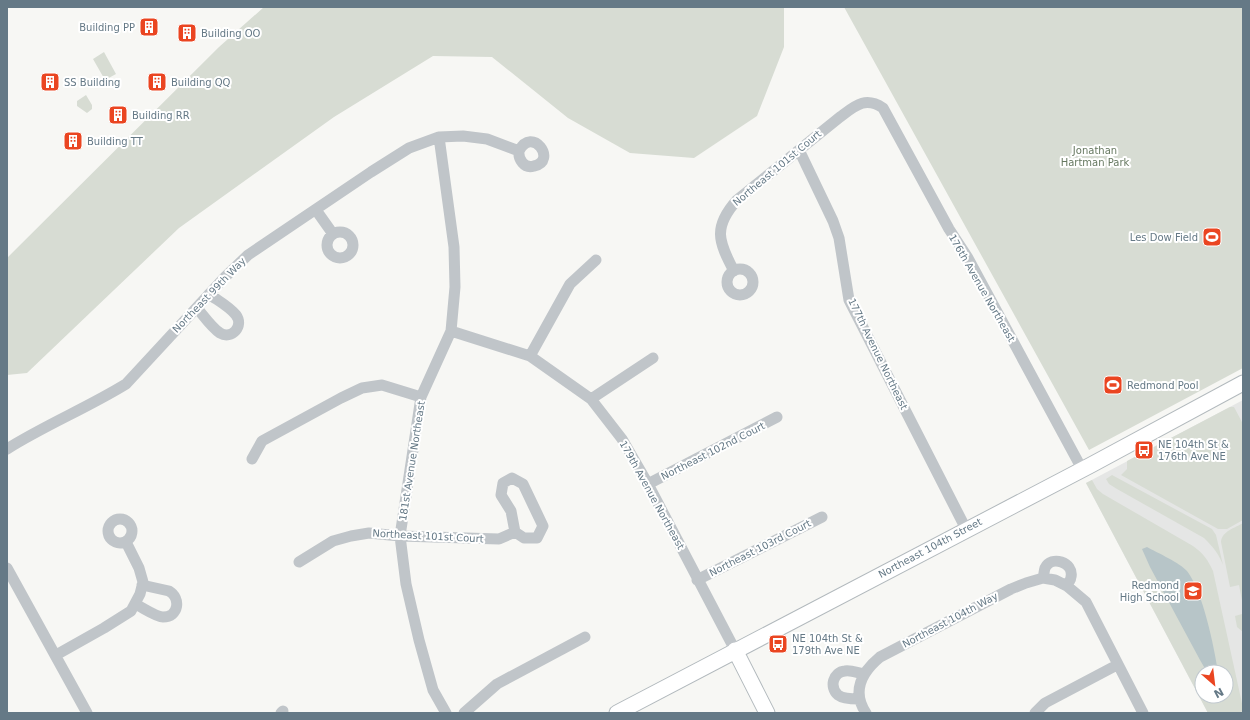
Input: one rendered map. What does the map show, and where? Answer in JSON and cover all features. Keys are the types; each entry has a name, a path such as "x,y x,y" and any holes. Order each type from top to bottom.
{"street":[{"name":"Northeast 101st Court","path":"734,270 724,251 720,236 722,221 728,210 737,200 855,106 869,101 876,103 883,108"},
{"name":"176th Avenue Northeast","path":"883,108 949,229 968,258 1082,469"},
{"name":"Northeast 99th Way","path":"7,449 107,396 126,384 209,294 248,255 409,148 439,137 464,136 487,139 519,150"},
{"name":"181st Avenue Northeast","path":"439,137 454,247 455,287 451,331 421,397 400,536 406,584 419,640 433,690 446,713"},
{"name":"177th Avenue Northeast","path":"798,150 834,221 849,300 966,529"},
{"path":"316,210 333,234"},
{"path":"530,356 570,284 596,260"},
{"path":"197,308 221,334 228,335 235,332 239,324 237,316 209,294"},
{"name":"179th Avenue Northeast","path":"451,331 530,356 590,399 622,439 648,484 767,713"},
{"path":"590,399 653,358"},
{"name":"Northeast 104th Street","path":"617,713 1243,383"},
{"path":"252,459 262,441 362,388 382,386 421,397"},
{"name":"Northeast 102nd Court","path":"648,484 777,417"},
{"path":"512,478 523,484 543,526 537,538 524,538 515,532 511,511 501,495 503,483 512,478"},
{"name":"Northeast 103rd Court","path":"697,580 822,517"},
{"name":"Northeast 101st Court","path":"299,562 333,541 369,533 400,536 499,539 515,532"},
{"path":"56,655 131,611 140,594 143,582 139,568 126,542"},
{"path":"1043,578 1046,567 1050,563 1056,561 1063,562 1068,566 1072,576 1067,586"},
{"path":"7,568 87,713"},
{"name":"Northeast 104th Way","path":"859,699 860,686 864,674 870,665 880,657 1011,589 1043,578 1055,580 1067,586 1086,602 1117,665 1143,713"},
{"path":"135,604 160,617 169,616 177,607 176,599 169,590 142,585"},
{"path":"464,713 498,684 585,637"},
{"path":"1035,713 1046,703 1117,665"},
{"path":"864,674 845,671 837,675 833,683 833,688 838,695 842,697 859,699 866,713"}],"shaded area":[{"name":"Redmond High School","path":"1243,400 1243,713 1208,713 1203,704 1234,704 1234,664 1194,664 1194,687 1086,483"},
{"path":"1147,547 1168,558 1184,568 1193,580 1203,605 1217,664 1202,664 1150,567 1142,549"}],"green space":[{"path":"264,7 784,7 784,47 757,116 694,158 630,153 568,118 492,57 433,56 334,117 179,228 27,373 7,375 7,258 219,47"},
{"name":"Jonathan Hartman Park","path":"844,7 1243,7 1243,368 1089,450"},
{"path":"104,52 116,74 105,80 93,59"},
{"path":"86,95 92,105 92,109 87,113 77,106 77,101"},
{"path":"1230,407 1234,407 1243,424 1243,520 1227,529 1218,529 1121,475 1127,469 1127,461"},
{"path":"1112,475 1212,529 1216,535 1223,565 1220,557 1204,538 1109,484 1106,479"},
{"path":"1092,480 1097,489 1103,494 1193,546 1200,551 1213,571 1233,664 1194,664 1194,687 1086,483"},
{"path":"1243,523 1243,606 1239,585 1230,587 1221,542 1226,532"},
{"path":"1242,614 1243,632 1237,627 1235,616"},
{"path":"1234,667 1243,713 1208,713 1203,704 1234,704"}],"place":[{"name":"Building PP","path":"149,27"},
{"name":"Building OO","path":"187,33"},
{"name":"SS Building","path":"50,82"},
{"name":"Building QQ","path":"157,82"},
{"name":"Building RR","path":"118,115"},
{"name":"Building TT","path":"73,141"},
{"name":"Les Dow Field","path":"1212,237"},
{"name":"Redmond Pool","path":"1113,385"},
{"name":"NE 104th St & 176th Ave NE","path":"1144,450"},
{"name":"Redmond High School","path":"1193,591"},
{"name":"NE 104th St & 179th Ave NE","path":"778,644"}]}
